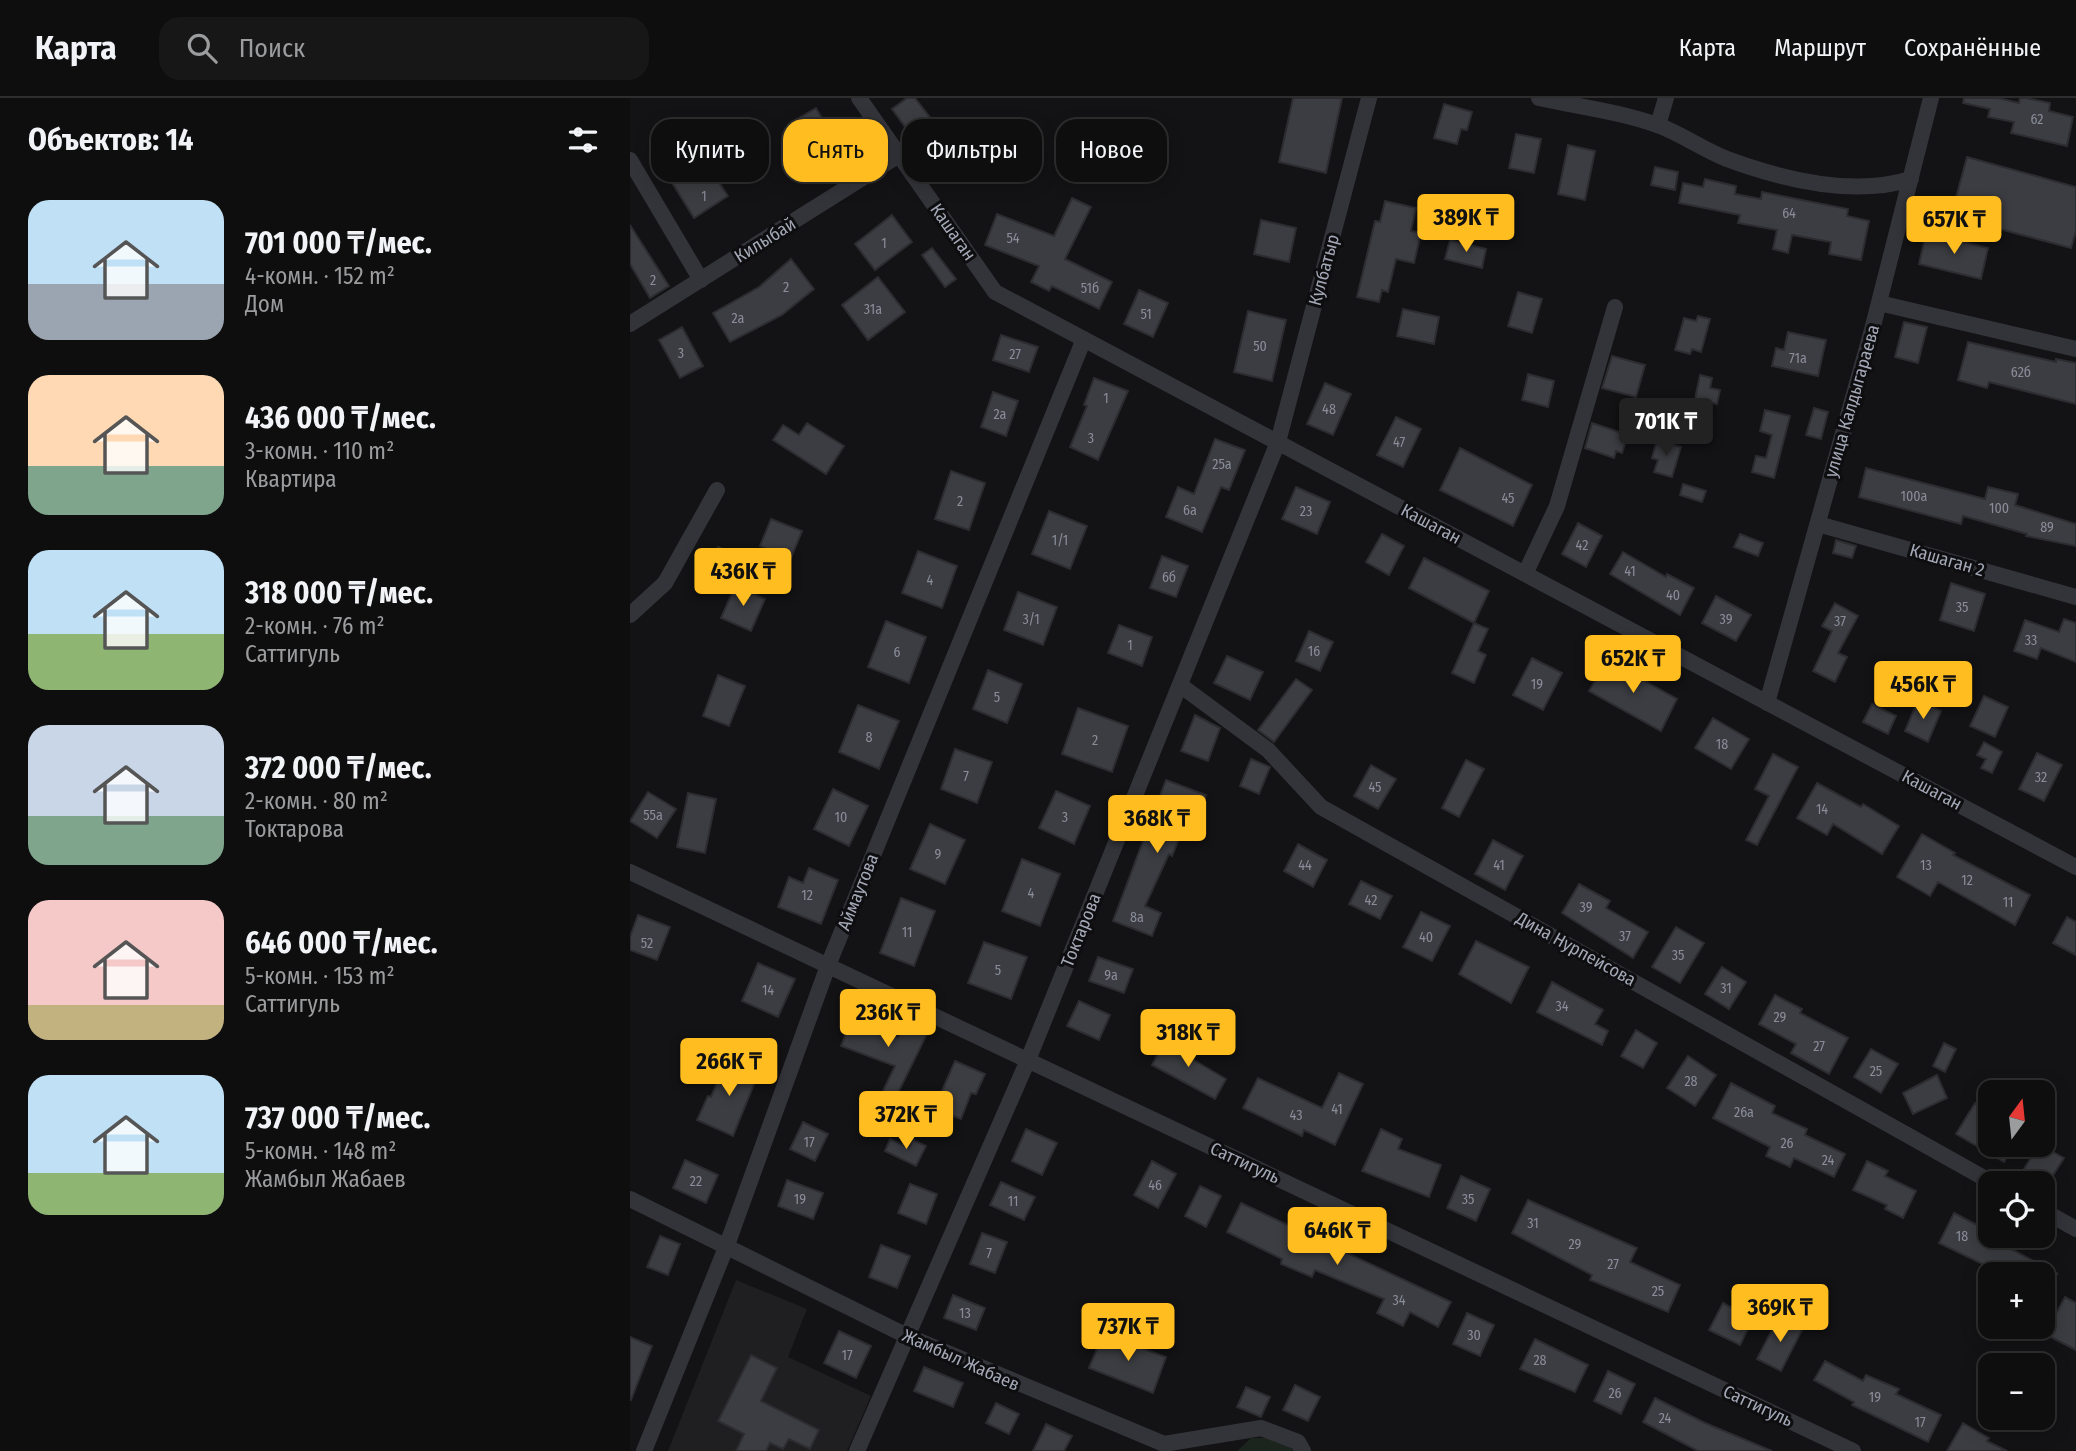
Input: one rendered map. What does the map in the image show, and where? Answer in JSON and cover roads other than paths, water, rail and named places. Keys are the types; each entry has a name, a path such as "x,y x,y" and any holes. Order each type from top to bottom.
{"street":[{"name":"Кашаган","path":"859,98 995,292 2076,867"},
{"name":"Кулбатыр","path":"1278,442 1369,98"},
{"path":"1539,98 1658,125 1728,159 1802,179 1858,188 1884,187 1911,178"},
{"path":"1658,125 1666,98"},
{"name":"улица Калдыгараева","path":"1767,703 1879,303 1931,98"},
{"name":"Килыбай","path":"630,324 900,155"},
{"path":"630,160 701,280"},
{"path":"1879,303 2076,349"},
{"path":"1525,574 1557,506 1615,307"},
{"name":"Аймаутова","path":"644,1451 727,1245 829,963 1084,339"},
{"name":"Токтарова","path":"857,1451 1028,1060 1278,442"},
{"path":"630,615 665,583 717,490"},
{"name":"Кашаган 2","path":"1818,524 2076,597"},
{"name":"Дина Нурпейсова","path":"1180,685 1268,750 1321,807 1978,1175"},
{"name":"Саттигуль","path":"632,874 829,963 1853,1451"},
{"name":"Жамбыл Жабаев","path":"630,1199 907,1336 1164,1444 1261,1428 1298,1442 1303,1451"},
{"path":"2055,1217 2076,1229"}]}
